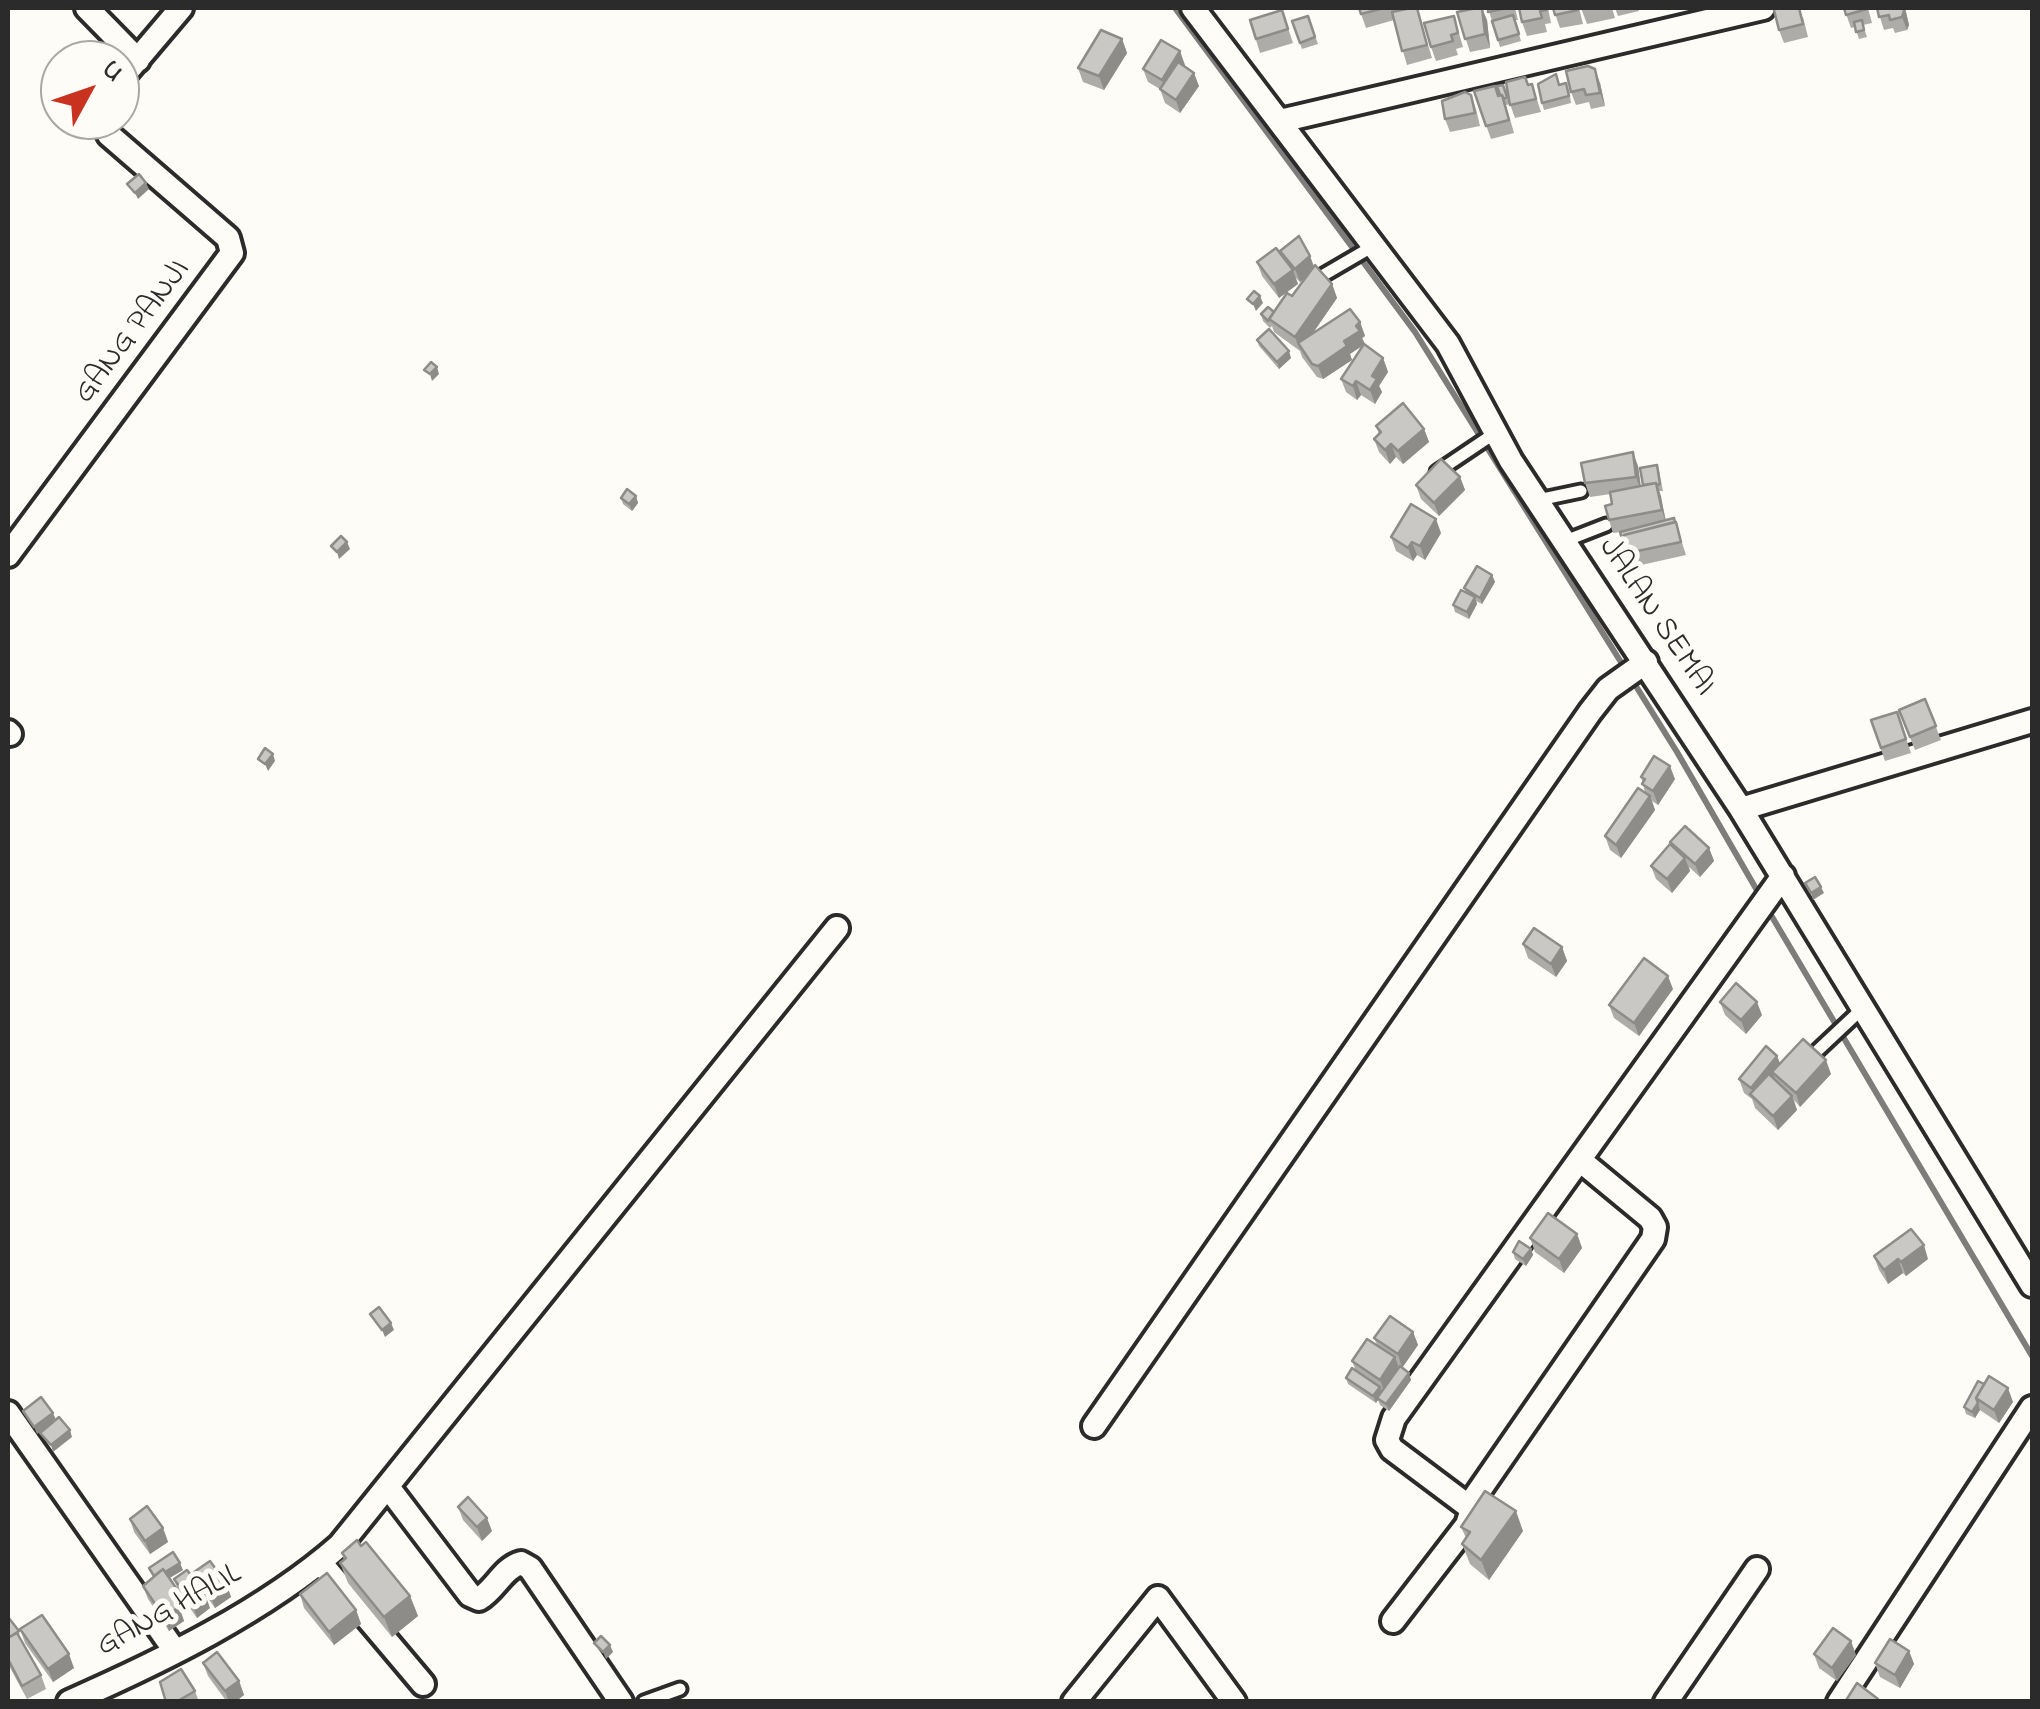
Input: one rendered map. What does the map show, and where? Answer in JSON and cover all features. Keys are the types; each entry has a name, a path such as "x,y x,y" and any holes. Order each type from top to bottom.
{"street":[{"path":"87,8 118,40"},
{"path":"140,58 181,8"},
{"path":"1280,121 1763,8"},
{"name":"JALAN SEMAI","path":"1203,10 1370,249 1448,344 1490,437 1538,500 1642,664 1741,809 1859,1011 2032,1285"},
{"name":"GANG PANJI","path":"8,555 232,253 228,238 115,140"},
{"path":"1094,1426 1608,689 1642,664"},
{"path":"1741,809 2032,721"},
{"path":"1470,1504 1397,1454 1388,1440 1389,1430 1780,881"},
{"name":"GANG HALIL","path":"70,1702 175,1652 302,1577 320,1562 388,1487 837,928"},
{"path":"1393,1622 1467,1525 1470,1504 1653,1238 1655,1227 1650,1218 1581,1161"},
{"path":"1839,1702 2032,1408"},
{"path":"8,1413 175,1652"},
{"path":"388,1487 470,1595 479,1599 486,1595 513,1565 521,1563 530,1568 621,1702"},
{"path":"320,1562 422,1684"},
{"path":"1666,1702 1757,1569"},
{"path":"1074,1702 1158,1598 1234,1702"}],"lane":[{"path":"1316,280 1370,249"},
{"path":"1436,473 1490,437"},
{"path":"1538,500 1581,490"},
{"path":"1564,541 1606,525"},
{"path":"1816,1052 1859,1011"},
{"path":"644,1702 680,1689"}],"building":[{"path":"1359,8 1384,8 1361,14"},
{"path":"1417,8 1427,45 1402,51 1392,12"},
{"path":"1482,8 1485,34 1465,39 1457,12"},
{"path":"1519,8 1547,10 1540,11 1542,18 1522,22"},
{"path":"1553,8 1577,8 1578,10 1555,15"},
{"path":"1775,8 1799,8 1803,24 1779,30"},
{"path":"1844,8 1866,8 1867,9 1846,15"},
{"path":"1877,8 1904,11 1902,17 1890,20 1889,15 1879,17"},
{"path":"1282,10 1288,29 1256,39 1250,20"},
{"path":"1513,15 1519,34 1498,40 1492,21"},
{"path":"1308,16 1315,37 1300,43 1292,21"},
{"path":"1454,16 1458,33 1451,35 1453,41 1431,47 1424,23"},
{"path":"1862,20 1864,30 1856,32 1854,22"},
{"path":"1101,30 1122,39 1099,76 1078,68"},
{"path":"1161,40 1180,51 1162,80 1143,69"},
{"path":"1178,62 1194,73 1176,100 1160,89"},
{"path":"1588,66 1595,69 1600,93 1586,95 1584,89 1571,92 1566,71"},
{"path":"1556,74 1559,85 1566,83 1569,96 1542,103 1538,84"},
{"path":"1525,77 1528,85 1532,84 1536,99 1510,105 1506,82"},
{"path":"1503,85 1507,97 1504,99 1497,86"},
{"path":"1495,86 1498,96 1502,95 1509,120 1486,126 1474,91"},
{"path":"1465,92 1471,95 1475,113 1445,119 1442,101"},
{"path":"139,174 146,183 135,193 127,184"},
{"path":"1299,236 1310,256 1295,269 1280,251"},
{"path":"1276,248 1293,270 1274,284 1257,262"},
{"path":"1315,265 1332,284 1295,337 1269,319 1287,293 1292,296"},
{"path":"1254,291 1260,296 1253,304 1247,299"},
{"path":"1268,307 1274,312 1268,321 1261,314"},
{"path":"1350,309 1360,322 1356,326 1360,331 1344,341 1347,346 1318,366 1312,364 1298,343"},
{"path":"1269,329 1289,351 1277,362 1257,340"},
{"path":"1364,344 1383,358 1372,376 1377,379 1370,390 1356,381 1353,386 1341,379"},
{"path":"431,362 437,367 430,374 424,370"},
{"path":"1403,403 1424,429 1398,451 1391,444 1385,450 1374,439 1381,432 1376,426"},
{"path":"1633,452 1636,477 1585,483 1581,463"},
{"path":"1441,459 1460,477 1434,503 1416,485"},
{"path":"1657,465 1660,484 1643,485 1640,468"},
{"path":"1656,483 1662,510 1609,520 1605,506 1612,504 1610,492"},
{"path":"627,489 636,496 629,504 621,498"},
{"path":"1411,504 1436,519 1420,546 1412,542 1408,548 1391,537"},
{"path":"1674,518 1675,522 1624,535 1622,539 1620,532"},
{"path":"1676,522 1681,542 1623,554 1624,535"},
{"path":"341,536 347,542 337,552 331,546"},
{"path":"1477,566 1492,575 1480,598 1464,588"},
{"path":"1461,590 1475,597 1467,612 1453,605"},
{"path":"1925,699 1936,726 1910,737 1899,710"},
{"path":"1897,712 1906,739 1881,748 1871,720"},
{"path":"265,748 273,754 265,764 258,759"},
{"path":"1654,756 1670,766 1653,791 1642,784 1645,779 1641,777"},
{"path":"1638,788 1650,796 1616,845 1605,836"},
{"path":"1685,826 1709,848 1695,864 1670,842"},
{"path":"1670,844 1685,858 1667,879 1651,866"},
{"path":"1815,877 1821,887 1811,893 1805,883"},
{"path":"1534,928 1562,947 1551,964 1523,944"},
{"path":"1644,958 1668,976 1634,1023 1609,1005"},
{"path":"1736,983 1757,1002 1741,1020 1720,1002"},
{"path":"1803,1039 1826,1060 1796,1093 1772,1072"},
{"path":"1766,1046 1777,1056 1751,1088 1739,1079"},
{"path":"1769,1074 1792,1096 1773,1116 1750,1094"},
{"path":"1548,1213 1577,1234 1559,1259 1530,1238"},
{"path":"1911,1229 1924,1245 1884,1270 1874,1256"},
{"path":"1519,1241 1531,1249 1523,1259 1513,1252"},
{"path":"379,1307 391,1323 382,1330 370,1314"},
{"path":"1390,1316 1413,1332 1398,1354 1374,1338"},
{"path":"1367,1339 1395,1357 1380,1380 1352,1361"},
{"path":"1400,1366 1409,1373 1386,1404 1377,1398"},
{"path":"1352,1368 1380,1387 1373,1396 1346,1378"},
{"path":"1989,1376 2008,1388 1994,1410 1976,1398"},
{"path":"1978,1381 1984,1384 1972,1412 1964,1407"},
{"path":"41,1397 53,1413 34,1427 23,1411"},
{"path":"59,1417 70,1430 51,1445 40,1433"},
{"path":"1485,1491 1516,1511 1481,1560 1462,1544 1470,1532 1461,1527"},
{"path":"468,1497 487,1518 477,1527 458,1507"},
{"path":"147,1506 163,1528 145,1541 130,1519"},
{"path":"357,1540 361,1546 366,1542 410,1596 384,1617 340,1563 346,1558 342,1553"},
{"path":"173,1552 180,1563 154,1576 149,1568"},
{"path":"210,1561 226,1583 210,1594 194,1572"},
{"path":"163,1569 181,1595 174,1600 179,1607 164,1617 143,1586"},
{"path":"187,1570 205,1594 192,1604 174,1579"},
{"path":"327,1573 356,1610 329,1632 300,1594"},
{"path":"42,1615 69,1654 48,1669 20,1629"},
{"path":"8,1617 19,1631 8,1638"},
{"path":"1833,1628 1851,1641 1832,1668 1814,1654"},
{"path":"17,1633 41,1675 22,1686 8,1659 8,1638"},
{"path":"601,1636 610,1645 603,1652 594,1643"},
{"path":"1890,1639 1909,1651 1895,1675 1875,1663"},
{"path":"217,1652 239,1681 225,1691 203,1663"},
{"path":"181,1669 195,1691 176,1702 166,1702 160,1682"},
{"path":"1857,1683 1878,1699 1876,1702 1845,1702"}],"waterway":[{"path":"1175,8 1415,332 1677,752 1762,899"},
{"path":"1768,910 2032,1356"}]}
